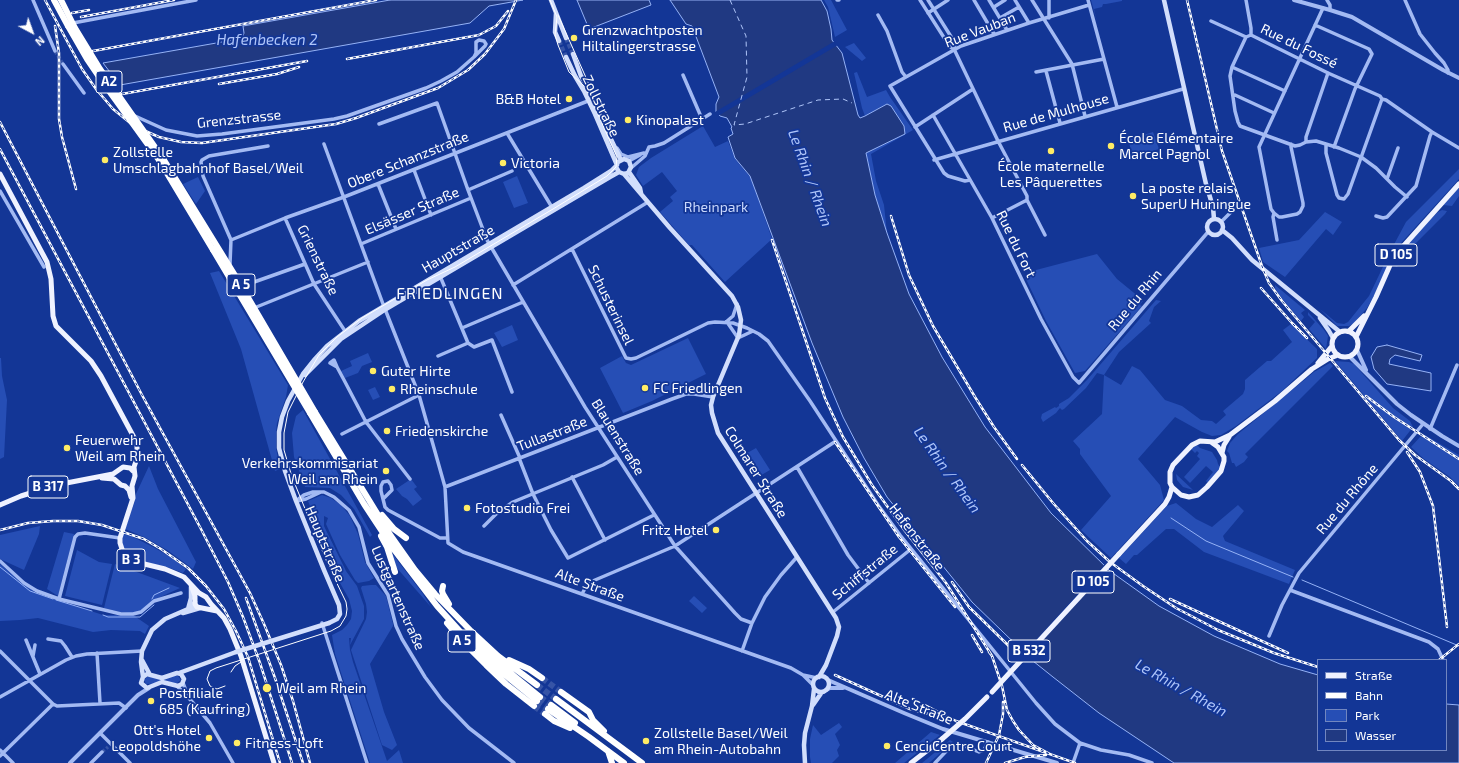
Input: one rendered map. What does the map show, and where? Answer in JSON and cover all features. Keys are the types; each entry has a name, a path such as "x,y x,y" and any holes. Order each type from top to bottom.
{"highway":[{"name":"A2","path":"54,0 87,59 161,160"},
{"name":"A2","path":"60,0 100,69 161,160"},
{"name":"A 5","path":"161,160 236,277 364,504 396,551 437,606 471,643 510,680 537,701"},
{"name":"A 5","path":"313,413 391,536 435,594 465,626 498,656 537,685"},
{"path":"358,483 385,519 394,529 406,538"},
{"path":"364,504 387,547 395,572"},
{"path":"443,586 442,591 444,597 461,618 465,626"},
{"path":"498,656 529,669 542,678"},
{"path":"561,692 589,712 598,726 617,745"},
{"path":"556,699 642,763"},
{"path":"548,709 624,763"},
{"path":"607,750 612,763"}],"main road":[{"path":"551,0 566,38"},
{"path":"1164,0 1183,89 1213,207 1214,219"},
{"path":"556,11 555,32 559,41"},
{"name":"Zollstraße","path":"573,54 581,76 588,87 591,100 616,165"},
{"name":"Zollstraße","path":"566,57 575,76 591,100 621,160"},
{"path":"616,165 626,172 631,164 625,159 621,160"},
{"name":"Hauptstraße","path":"302,378 303,374 315,359 345,331 490,246 611,172 621,160"},
{"name":"Hauptstraße","path":"552,208 610,177 626,172"},
{"name":"Colmarer Straße","path":"626,172 637,190 732,296 737,304 740,314 738,338 713,397 711,405 712,413 718,433 833,612 838,623 838,631 826,665 818,677"},
{"name":"B 3","path":"0,174 2,184 47,262 51,279 53,316 56,326 91,361 101,376 135,438 137,447 137,461 133,472 133,496 120,538 123,552 131,560 174,572 184,578 202,595"},
{"name":"D 105","path":"1356,336 1398,251 1459,184"},
{"path":"1214,219 1221,222 1223,226 1222,230 1216,235 1208,232 1207,224 1210,220 1214,219"},
{"path":"1222,230 1232,238 1252,260 1340,332"},
{"name":"Hauptstraße","path":"194,668 236,652 329,623 338,617 340,608 296,501 282,461 279,440 280,426 284,412 294,390 302,378 341,339 385,307"},
{"path":"1312,309 1333,338 1332,346 1334,352 1344,357 1349,356 1357,350 1358,343 1356,336 1349,331 1340,332 1333,338"},
{"name":"D 105","path":"1349,331 1369,312"},
{"path":"1211,442 1218,447 1222,453 1224,461 1221,471 1198,495 1189,497 1181,495 1172,487 1169,477 1170,472 1173,465 1192,445 1200,441 1220,441 1230,435 1275,401 1312,369 1332,346"},
{"path":"1312,369 1328,359 1338,355"},
{"path":"1222,453 1224,444 1230,435"},
{"path":"127,467 137,454"},
{"path":"132,500 125,486 116,481 116,472 121,467 127,467 133,472"},
{"name":"B 317","path":"0,505 21,496 56,485 99,477 116,472"},
{"name":"B 317","path":"99,477 114,479 116,481"},
{"path":"125,486 132,483"},
{"name":"D 105","path":"1165,504 1172,487"},
{"name":"D 105","path":"1067,610 1165,504 1172,498 1181,495"},
{"path":"188,609 191,598 191,586"},
{"name":"B 3","path":"191,586 195,600"},
{"path":"182,613 192,607 195,600 202,595 206,597 227,624 236,643 274,763"},
{"path":"195,600 197,607 218,611"},
{"path":"194,668 177,686 162,682 149,688 145,687 141,681 142,651 148,637 156,625 169,617 202,608 208,604 208,601"},
{"name":"B 532","path":"911,763 965,719 992,692 1067,610"},
{"path":"141,658 149,674"},
{"name":"Colmarer Straße","path":"826,665 827,679"},
{"path":"142,677 149,674 162,678 194,668"},
{"path":"179,673 183,681"},
{"path":"805,763 805,733 812,706 814,681 818,677 823,677 827,679 829,684 812,706"},
{"path":"814,687 818,692 824,691"}],"street":[{"path":"33,0 55,51"},
{"name":"Grenzstrasse","path":"57,0 101,76 126,109 137,117 157,127 177,133 197,136 347,116 435,84 457,72 474,57 485,46 486,44 484,41 479,40 476,42 476,53 474,57"},
{"path":"70,24 196,0"},
{"path":"920,0 950,47 954,49 1045,235"},
{"path":"928,0 956,43 954,49"},
{"path":"928,13 948,0"},
{"path":"974,0 994,34"},
{"path":"990,0 1007,30"},
{"path":"994,7 1005,0"},
{"path":"1015,0 1029,23"},
{"path":"1032,0 1072,64 1085,116"},
{"path":"1049,0 1049,18"},
{"path":"1088,0 1117,107"},
{"path":"1246,0 1251,35"},
{"path":"1294,0 1352,17 1459,78"},
{"path":"1327,0 1330,5 1330,10"},
{"path":"1405,0 1420,34 1444,63 1448,73"},
{"name":"Rue Vauban","path":"915,127 890,86 954,49 994,34 1089,5"},
{"path":"1000,18 1019,7"},
{"path":"1291,144 1303,206 1297,214 1279,217 1271,209 1259,147 1323,8"},
{"path":"878,15 887,31 902,72 906,77"},
{"name":"Rue du Fossé","path":"1212,21 1246,37 1251,35 1328,73 1376,94 1382,99"},
{"path":"1315,25 1370,50 1372,54 1356,86 1334,146"},
{"path":"1246,37 1232,67 1230,76 1240,126 1291,144 1300,145 1306,142 1316,142 1334,146 1362,157 1407,197"},
{"path":"1036,72 1104,59"},
{"path":"63,64 84,93"},
{"path":"1232,67 1285,91"},
{"path":"1046,71 1060,123"},
{"path":"1306,142 1306,137 1328,73"},
{"path":"684,75 702,119"},
{"path":"970,180 965,181 948,176 944,173 934,160 915,127 973,89"},
{"name":"Rue de Mulhouse","path":"934,160 1183,89"},
{"path":"1233,96 1235,95 1274,113"},
{"path":"1326,145 1326,153 1337,195 1341,199 1344,199 1348,194 1382,99 1386,100 1432,132 1459,148"},
{"name":"Obere Schanzstraße","path":"231,240 591,100"},
{"name":"Blauenstraße","path":"379,124 437,103 454,154 490,246 598,428 675,546 735,613 741,619 752,623"},
{"name":"Hauptstraße","path":"629,161 644,153 649,147 660,145 710,114"},
{"name":"Rue du Fort","path":"934,115 992,218 1041,319 1073,377 1079,383"},
{"path":"1376,216 1383,218 1387,217 1407,197 1418,183 1432,132"},
{"path":"507,133 552,208"},
{"path":"324,144 419,395 445,487 447,538"},
{"path":"614,145 621,154 628,157 644,153"},
{"path":"268,146 209,156 202,160 201,168 203,176 231,240 229,262 234,282 286,367 293,374 302,378"},
{"name":"Hauptstraße","path":"626,172 645,156 649,148"},
{"path":"1387,179 1398,148"},
{"path":"414,170 431,214"},
{"name":"Elsässer Straße","path":"468,190 512,171"},
{"path":"378,184 396,229"},
{"path":"0,191 44,267"},
{"name":"Elsässer Straße","path":"361,244 471,198"},
{"path":"992,218 1027,200"},
{"path":"513,285 648,202"},
{"path":"1221,222 1230,215 1235,208"},
{"path":"1274,213 1273,218 1278,240"},
{"name":"Grienstraße","path":"285,218 314,284 345,331"},
{"name":"Rue du Rhin","path":"1079,383 1208,232"},
{"name":"Schusterinsel","path":"572,249 626,358 636,358 708,323 726,322 740,326"},
{"path":"251,309 368,262"},
{"path":"238,288 305,264"},
{"path":"439,275 468,343 474,347 492,340 512,392"},
{"path":"462,328 523,302"},
{"path":"737,304 733,316 726,322 738,338 754,331"},
{"name":"Hafenstraße","path":"740,326 754,331 768,341 878,505 911,550 1036,703 1055,724 1080,743 1101,750 1129,755 1152,763"},
{"path":"438,356 468,343"},
{"path":"1357,350 1368,373"},
{"path":"1349,356 1368,373 1397,404 1430,429 1459,446"},
{"path":"1430,429 1457,365"},
{"path":"337,367 366,422 410,479"},
{"name":"Tullastraße","path":"445,487 686,394 713,397"},
{"path":"342,434 419,395"},
{"path":"501,415 533,494 551,530 568,558 654,515"},
{"name":"Rue du Rhône","path":"1269,636 1282,605 1299,573 1423,424"},
{"path":"582,594 588,583 675,546 836,441"},
{"path":"484,526 496,514 513,502 603,465 617,457"},
{"path":"797,466 848,555 869,583"},
{"path":"572,477 605,540"},
{"path":"388,481 392,490 383,499 381,486 383,482 388,481"},
{"name":"Lustgartenstraße","path":"296,501 306,499 321,492 326,493 339,501 349,510 359,527 368,563 388,595 396,626 402,639 430,684 442,700 469,728 514,763"},
{"name":"Alte Straße","path":"383,499 385,507 391,512 440,538 447,538 448,543 463,552 791,668 803,675 814,687"},
{"path":"59,599 75,537 78,534 85,533 120,538"},
{"name":"Schiffstraße","path":"833,612 911,550"},
{"path":"742,651 752,623 765,597 797,557"},
{"path":"0,561 24,583 37,591 59,599 121,614 138,614 154,601 181,593"},
{"path":"1290,590 1429,642 1438,649 1443,659"},
{"path":"322,624 367,763"},
{"path":"48,639 60,641 72,657"},
{"path":"26,640 40,674"},
{"path":"33,657 35,645"},
{"path":"0,697 72,657 97,653 142,651"},
{"path":"0,652 53,704 57,706 119,703 126,708"},
{"path":"97,653 100,703"},
{"name":"Alte Straße","path":"803,675 818,677"},
{"name":"Alte Straße","path":"827,679 843,688 924,722 958,734 1057,763"},
{"path":"183,681 188,697"},
{"path":"138,696 142,684"},
{"path":"177,686 213,727 233,763"},
{"path":"70,763 138,696 149,688"},
{"name":"Alte Straße","path":"824,691 830,688 843,688"},
{"path":"0,756 53,704"},
{"path":"100,733 109,745 130,763"},
{"name":"Alte Straße","path":"935,763 952,745 962,745 979,752 984,750 988,742"},
{"path":"1073,763 1080,743"},
{"path":"0,750 13,763"},
{"path":"91,763 102,752"}],"green space":[{"path":"824,0 831,0 847,30 835,37 828,7"},
{"path":"1091,0 1122,1 1103,4 1102,7 1094,9 1097,22"},
{"path":"854,43 866,58 862,61 845,47"},
{"path":"857,72 867,97 886,90 913,130 871,154 876,181 884,205 887,233 875,195 866,153 905,134 887,104 865,116 854,73"},
{"name":"Rheinpark","path":"703,126 715,147 728,141 735,159 751,178 772,239 725,282 692,245 689,245 660,212 673,201 670,197 677,191 662,172 643,186 636,175 639,167 651,158"},
{"path":"1153,132 1159,149 1133,157 1128,140"},
{"path":"1459,169 1459,179 1402,242 1394,253 1367,308 1354,323 1349,326 1337,326 1320,309 1337,323 1344,324 1348,322 1369,296 1406,222"},
{"path":"517,176 528,203 514,208 503,182"},
{"path":"198,177 205,191 196,204 183,184"},
{"path":"1459,188 1459,196 1452,206 1443,205"},
{"path":"1442,210 1447,211 1407,252 1397,267 1394,266 1402,250 1422,227"},
{"path":"1325,212 1342,222 1333,235 1326,229 1285,277 1263,262 1259,248 1299,240"},
{"path":"1097,254 1117,279 1143,301 1140,305 1142,306 1085,371 1075,373 1046,321 1025,277 1031,275 1036,270"},
{"path":"219,271 288,385 286,397 277,423 276,448 280,469 275,471 241,349 210,273"},
{"path":"1275,285 1305,310 1301,313 1304,317 1301,321 1279,295"},
{"path":"1156,300 1161,301 1154,307 1149,321 1151,323 1119,352 1104,375 1097,373 1086,388 1064,409 1062,410 1060,408 1056,413 1043,422 1041,418 1042,414 1055,407 1056,408 1059,404 1069,398 1087,380"},
{"path":"1308,312 1328,336 1326,349 1309,329 1315,322 1308,315"},
{"path":"1291,324 1317,349 1317,358 1282,391 1236,426 1221,435 1212,436 1175,417 1138,459 1160,485 1164,500 1111,558 1081,530 1111,496 1080,454 1080,449 1073,441 1102,414 1104,375 1121,385 1132,366 1140,370 1165,400 1182,406 1201,420 1212,421 1216,424 1226,415 1223,411 1243,394 1245,389 1245,380 1267,361 1271,361 1292,342 1283,330"},
{"path":"512,325 518,340 502,347 494,333"},
{"name":"FC Friedlingen","path":"688,338 706,374 652,401 623,413 600,368 622,356 626,363 631,365"},
{"path":"368,353 372,362 362,366 358,373 345,378 341,371 352,366 350,361"},
{"path":"0,358 7,400 4,457 0,459"},
{"path":"1335,361 1354,364 1393,408 1410,421 1413,427 1402,441"},
{"path":"1330,363 1333,366 1245,454 1248,457 1244,462 1236,467 1234,463 1232,463 1227,451 1230,443 1238,434 1314,372"},
{"path":"375,387 380,397 373,400 368,390"},
{"path":"303,410 372,535 370,537 354,509 341,495 330,488 305,487 294,457 292,433 296,416"},
{"path":"1425,435 1459,455 1459,486 1450,477 1424,459 1411,447 1420,437"},
{"path":"1196,444 1200,448 1212,452 1221,468 1209,484 1206,481 1213,472 1206,466 1190,483 1184,477 1200,459 1197,456 1199,453 1197,451 1195,453 1191,449"},
{"path":"756,448 770,470 758,477 754,475 742,456"},
{"path":"149,466 158,489 196,562 193,569 167,550 144,537 125,529 135,501 135,496"},
{"path":"1176,474 1193,490 1183,487 1177,480"},
{"path":"411,479 417,487 414,489 422,499 413,506 396,489"},
{"path":"322,495 331,498 341,505 350,516 358,534 365,562 374,578 369,581 358,583 355,580 340,555 326,524 328,518 324,516 324,526 346,571 357,586 364,606 364,619 350,645 351,638 349,638 350,650 353,662 387,761 399,750 403,763 370,763 335,654 332,635 342,630 347,625 351,619 352,611 349,599 335,574 310,512 312,511 308,501"},
{"path":"1176,503 1196,519 1212,527 1238,505 1244,511 1223,536 1225,541 1295,570 1289,584 1204,552 1174,529 1166,529 1137,555 1134,555 1126,564 1119,558 1167,506"},
{"path":"40,526 39,534 24,570 0,559 0,535"},
{"path":"64,532 74,534 58,596 47,589"},
{"path":"123,534 131,536 153,547 174,559 186,569 183,573 167,567 139,561 131,557 124,549 122,543"},
{"path":"77,550 99,562 112,564 102,605 65,596"},
{"path":"391,552 423,594 431,607 396,567"},
{"path":"0,564 36,593 103,615 133,615 149,626 145,634 140,631 111,630 93,632 38,618 0,621"},
{"path":"115,564 180,588 154,600 138,614 104,608"},
{"path":"376,585 386,596 393,624 370,664 384,712 397,745 392,750 382,745 351,650 366,619 366,604 361,588 362,586"},
{"path":"694,596 707,608 702,613 689,601"},
{"path":"178,676 181,680 177,683 146,684 144,680 147,677"},
{"path":"839,723 842,727 835,734 840,745 837,750 839,756 832,763 811,763 810,739 813,725 821,735"},
{"path":"931,732 940,735 904,763 895,763"},
{"path":"950,740 953,742 929,763 922,763"}],"water":[{"name":"Hafenbecken 2","path":"390,0 523,0 489,6 470,23 120,85 103,63 239,39 244,33 243,26"},
{"path":"577,0 649,0 651,5 589,29"},
{"name":"Le Rhin / Rhein","path":"670,0 821,0 827,11 832,40 842,53 858,115 860,118 887,104 891,106 904,126 905,134 866,153 875,195 909,294 942,357 985,427 1051,513 1110,571 1159,606 1214,636 1280,664 1317,675 1317,751 1447,751 1447,704 1459,705 1459,763 1174,763 1099,713 1033,661 972,602 887,497 864,458 843,417 812,343 750,176 735,158 728,137 733,134 732,127 727,118 720,116 716,112 716,104 719,97 692,26 686,24"},
{"path":"1387,345 1422,355 1420,361 1395,355 1390,359 1389,364 1431,373 1431,391 1387,384 1374,369 1371,357 1377,347"}],"pier":[{"path":"835,41 838,45 718,116 715,112"},
{"path":"1105,564 1109,568 1027,658 1023,654"}],"waterway":[{"path":"1171,518 1206,541 1293,577"},
{"path":"0,567 30,591 53,599"},
{"path":"1302,580 1459,646"},
{"path":"152,599 154,595 169,588"},
{"path":"56,600 92,611"},
{"path":"103,615 108,617 140,617 154,605"}],"ferry route":[{"path":"730,0 746,36 747,77 734,125 745,124 818,100 843,99 852,103"}],"tunnel":[{"path":"566,38 573,54"},
{"path":"559,41 566,57"},
{"path":"55,51 63,64"},
{"path":"542,678 561,692"},
{"path":"537,685 556,699"},
{"path":"540,697 551,705"},
{"path":"537,701 548,709"},
{"path":"534,706 545,714"},
{"path":"102,752 108,747"}],"tram line":[{"path":"225,686 217,689 210,686 207,679 210,671 331,631 340,626 346,616 346,602 329,567 292,477 284,450 284,433 288,412 319,355 337,337 362,318 427,280 455,267 553,209 607,176 616,167 617,157 593,103 584,86 569,72 558,45 555,35 557,17 550,0"},
{"path":"558,15 592,91"},
{"path":"231,672 235,666 241,662"}],"railway":[{"path":"45,0 82,69 113,109 134,126 159,137 181,142 202,143 336,124 438,88 468,70 485,54 504,29 516,0"},
{"path":"81,17 174,0"},
{"path":"93,51 376,0"},
{"path":"1187,0 1222,151 1269,283 1282,301 1399,440 1415,455 1451,481 1459,489"},
{"path":"72,13 89,10"},
{"path":"347,59 479,35 496,26 508,11"},
{"path":"55,26 59,53 59,119 62,137 76,189"},
{"path":"122,94 307,61"},
{"path":"219,84 277,74 299,67"},
{"path":"0,122 142,395 250,593 281,665 293,701 310,763"},
{"path":"0,149 228,582 260,663 292,763"},
{"path":"891,216 909,275 933,326 975,397 1017,459"},
{"path":"772,240 825,398 843,437 872,485 905,531 946,583 992,656"},
{"path":"1261,288 1307,338"},
{"path":"1366,396 1394,417 1459,459"},
{"path":"835,442 899,537 955,607"},
{"path":"1407,452 1420,472 1433,506 1447,627"},
{"path":"1022,465 1087,541 1110,562 1143,586 1176,608 1218,630 1274,653 1317,667"},
{"path":"0,530 28,523 53,521 78,521 102,525 144,539 188,568 206,586 224,609 236,631 248,657 280,763"},
{"path":"952,582 969,607 1015,652"},
{"path":"246,598 275,678 303,763"},
{"path":"1170,599 1288,653"},
{"path":"972,635 982,652"},
{"path":"1440,659 1459,644"},
{"path":"989,652 992,656 1002,686 1007,710 1013,721 1033,745 1050,754"},
{"path":"835,675 910,709 944,718"},
{"path":"913,699 956,721 1075,763"},
{"path":"986,763 999,735 1003,714 1003,702"},
{"path":"1005,763 1025,757 1046,755"}],"place":[{"name":"Grenzwachtposten Hiltalingerstrasse","path":"574,38"},
{"name":"B&B Hotel","path":"569,99"},
{"name":"Kinopalast","path":"628,120"},
{"name":"École Elémentaire Marcel Pagnol","path":"1111,146"},
{"name":"École maternelle Les Pâquerettes","path":"1051,151"},
{"name":"Zollstelle Umschlagbahnhof Basel/Weil","path":"105,160"},
{"name":"Victoria","path":"503,163"},
{"name":"La poste relais SuperU Huningue","path":"1133,196"},
{"name":"Guter Hirte","path":"373,371"},
{"name":"FC Friedlingen","path":"645,388"},
{"name":"Rheinschule","path":"392,389"},
{"name":"Friedenskirche","path":"387,431"},
{"name":"Feuerwehr Weil am Rhein","path":"67,448"},
{"name":"Verkehrskommisariat Weil am Rhein","path":"386,471"},
{"name":"Fotostudio Frei","path":"467,508"},
{"name":"Fritz Hotel","path":"716,530"},
{"name":"Weil am Rhein","path":"267,688"},
{"name":"Postfiliale 685 (Kaufring)","path":"151,701"},
{"name":"Ott's Hotel Leopoldshöhe","path":"209,738"},
{"name":"Zollstelle Basel/Weil am Rhein-Autobahn","path":"646,741"},
{"name":"Fitness-Loft","path":"237,743"},
{"name":"Cenci Centre Court","path":"887,746"}],"district":[{"name":"FRIEDLINGEN","path":"450,294"}]}
